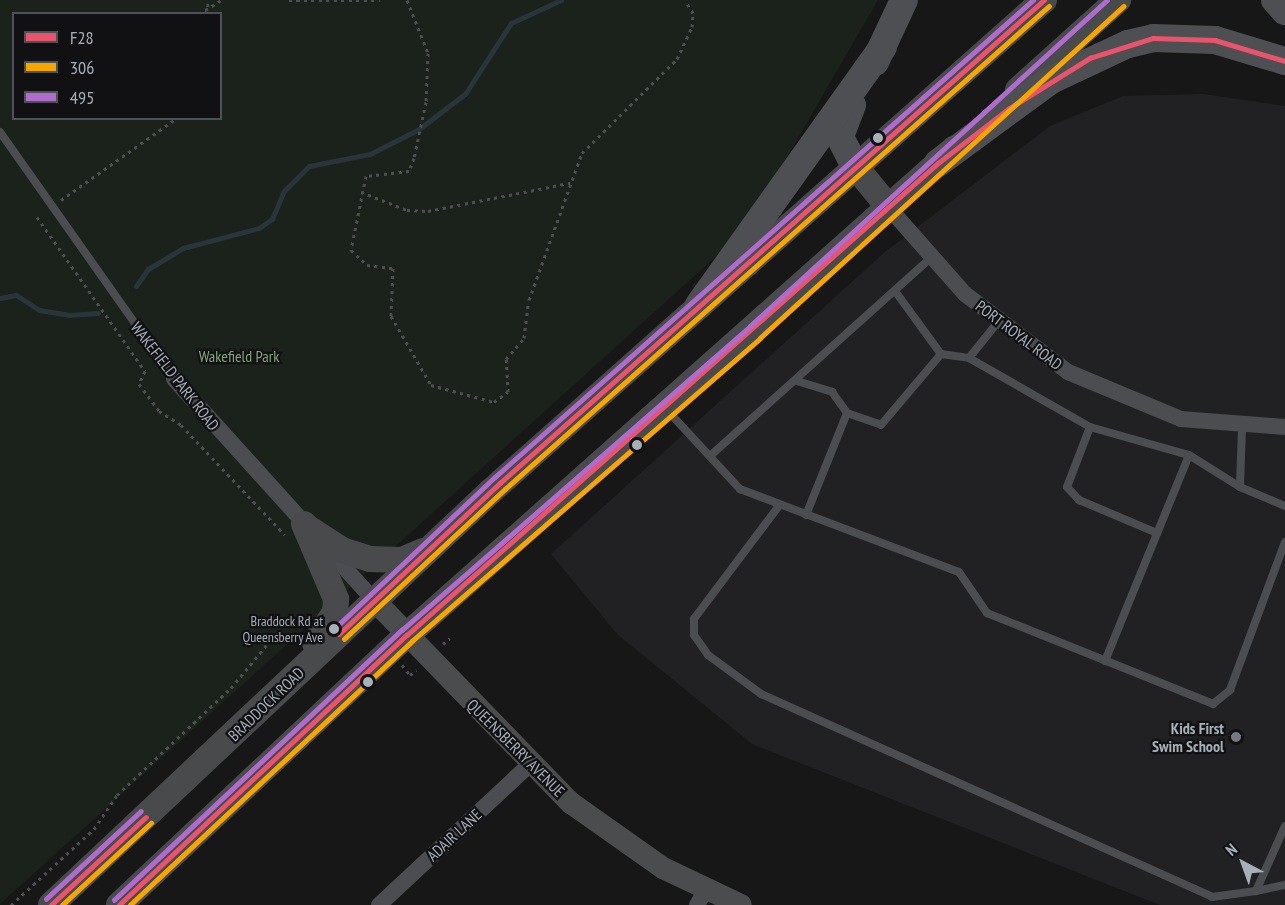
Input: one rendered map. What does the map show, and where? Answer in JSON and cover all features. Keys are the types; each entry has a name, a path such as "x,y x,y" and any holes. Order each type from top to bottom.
{"highway":[{"path":"854,165 843,151 842,121 883,47 904,0"},
{"path":"1275,0 1285,11"},
{"path":"938,163 1051,80 1128,44 1164,38 1215,40 1285,61"},
{"path":"699,304 883,47"}],"main road":[{"name":"BRADDOCK ROAD","path":"51,905 434,544 854,165 1044,0"},
{"path":"119,905 407,636 890,209 1118,0"},
{"path":"854,165 890,209"},
{"path":"295,531 370,560 402,560 434,544"},
{"path":"288,682 335,612 328,572 295,531"}],"street":[{"name":"PORT ROYAL ROAD","path":"890,209 932,257 997,323 1105,392 1181,419 1242,427 1285,427"},
{"name":"WAKEFIELD PARK ROAD","path":"174,379 295,531 374,600"},
{"name":"QUEENSBERRY AVENUE","path":"374,600 529,765 616,837 701,898 741,905"},
{"name":"ADAIR LANE","path":"379,905 529,765"}],"lane":[{"name":"WAKEFIELD PARK ROAD","path":"0,132 174,379"},
{"path":"710,456 797,381 932,257"},
{"path":"895,291 941,354 969,358 1090,427 1190,455 1240,487 1285,506"},
{"path":"969,358 997,323"},
{"path":"797,381 832,392 847,413 881,425 941,354"},
{"path":"666,408 740,489 778,507 806,515 959,572 987,613 1206,702 1222,700 1285,542"},
{"path":"806,515 847,413"},
{"path":"1090,427 1067,487 1079,500 1157,533"},
{"path":"1240,487 1242,427"},
{"path":"1105,661 1190,455"},
{"path":"778,507 694,620 693,635 708,655 761,693 881,752 1212,897 1285,885"},
{"path":"1256,891 1285,826"}],"path":[{"path":"206,11 209,0"},
{"path":"206,11 222,0"},
{"path":"289,0 380,0"},
{"path":"407,0 428,53 426,102 414,158 409,171 366,176 351,250 368,265 393,268 391,316 404,345 431,385 494,402 508,392 506,359 527,331 529,300 558,232 570,183 582,153 602,128 677,59 692,27 693,14 685,0"},
{"path":"52,207 174,120"},
{"path":"361,192 407,210 428,211 570,183"},
{"path":"38,217 145,371 139,384 159,411 176,420 295,531"},
{"path":"11,905 94,830 117,795 224,695 269,642 304,628"}],"shaded area":[{"path":"1203,94 1285,106 1285,905 1160,905 752,744 617,634 551,554 886,251 1050,126 1123,96"}],"green space":[{"name":"Wakefield Park","path":"0,0 878,0 744,231 0,904"}],"waterway":[{"path":"136,286 148,269 183,248 259,228 272,219 284,191 309,166 370,154 419,129 465,94 511,23 561,0"},
{"path":"0,298 16,295 39,310 69,315 98,313"}],"transit line":[{"name":"495","path":"334,629 495,477 1033,0"},
{"name":"F28","path":"339,634 500,483 1044,0"},
{"name":"495","path":"114,900 402,630 750,326 1107,0"},
{"name":"306","path":"344,639 505,489 1049,6"},
{"name":"306","path":"130,905 412,641 760,338 1123,6"},
{"name":"F28","path":"119,905 407,635 938,163 1008,109 1090,58 1153,38 1215,40 1285,61"},
{"name":"495","path":"46,899 141,811"},
{"name":"F28","path":"51,905 146,817"},
{"name":"306","path":"62,905 151,823"}],"place":[{"name":"Braddock Rd at Queensberry Ave","path":"334,629"},
{"name":"Kids First Swim School","path":"1236,737"}]}
